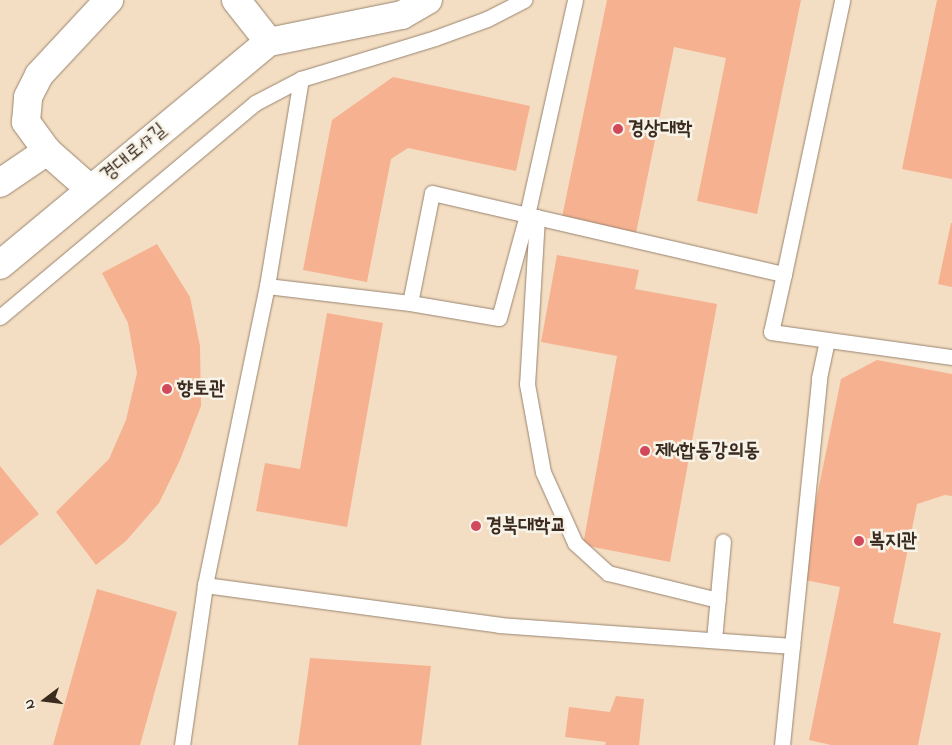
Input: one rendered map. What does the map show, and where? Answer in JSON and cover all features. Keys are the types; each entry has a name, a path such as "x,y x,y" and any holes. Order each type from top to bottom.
{"street":[{"path":"90,189 47,151 26,122 28,97 39,75 109,0"},
{"path":"236,0 269,42"},
{"name":"경대로17길","path":"0,264 269,42 428,0"},
{"path":"0,183 47,151"}],"lane":[{"path":"0,317 255,103 301,79 435,38 488,19 524,0"},
{"path":"267,286 410,303 499,318 532,216 576,0"},
{"path":"842,0 771,332 827,341 952,356"},
{"path":"182,745 205,585 267,286 301,79"},
{"path":"410,303 432,193 784,274"},
{"path":"532,216 527,384 543,472 575,543 608,572 718,600"},
{"path":"782,745 819,378 827,341"},
{"path":"714,640 723,541"},
{"path":"205,585 500,625 792,646"}],"building":[{"name":"경상대학","path":"607,0 801,0 757,214 697,201 726,58 674,47 636,233 562,217"},
{"path":"937,0 952,0 952,179 902,169"},
{"path":"393,77 530,106 516,171 408,148 391,159 367,282 303,270 332,120"},
{"path":"952,223 952,287 938,284"},
{"name":"향토관","path":"157,244 190,297 200,346 201,406 180,460 159,503 126,541 96,565 56,512 109,459 126,420 137,373 128,323 102,273"},
{"name":"제4합동강의동","path":"557,255 639,270 635,289 717,304 670,562 583,545 617,356 541,342"},
{"path":"327,313 383,323 347,527 256,511 265,463 300,469"},
{"name":"복지관","path":"877,360 952,374 952,496 945,495 917,504 893,623 941,633 918,745 831,745 809,740 840,587 800,579 841,379"},
{"path":"0,466 39,514 0,546"},
{"path":"97,589 177,612 140,745 53,745"},
{"path":"310,658 431,666 421,745 298,745"},
{"path":"616,696 644,699 639,745 605,745 606,742 565,737 569,707 610,712"}],"place":[{"name":"경상대학","path":"618,129"},
{"name":"향토관","path":"167,389"},
{"name":"제4합동강의동","path":"645,451"},
{"name":"경북대학교","path":"476,526"},
{"name":"복지관","path":"859,541"}]}
